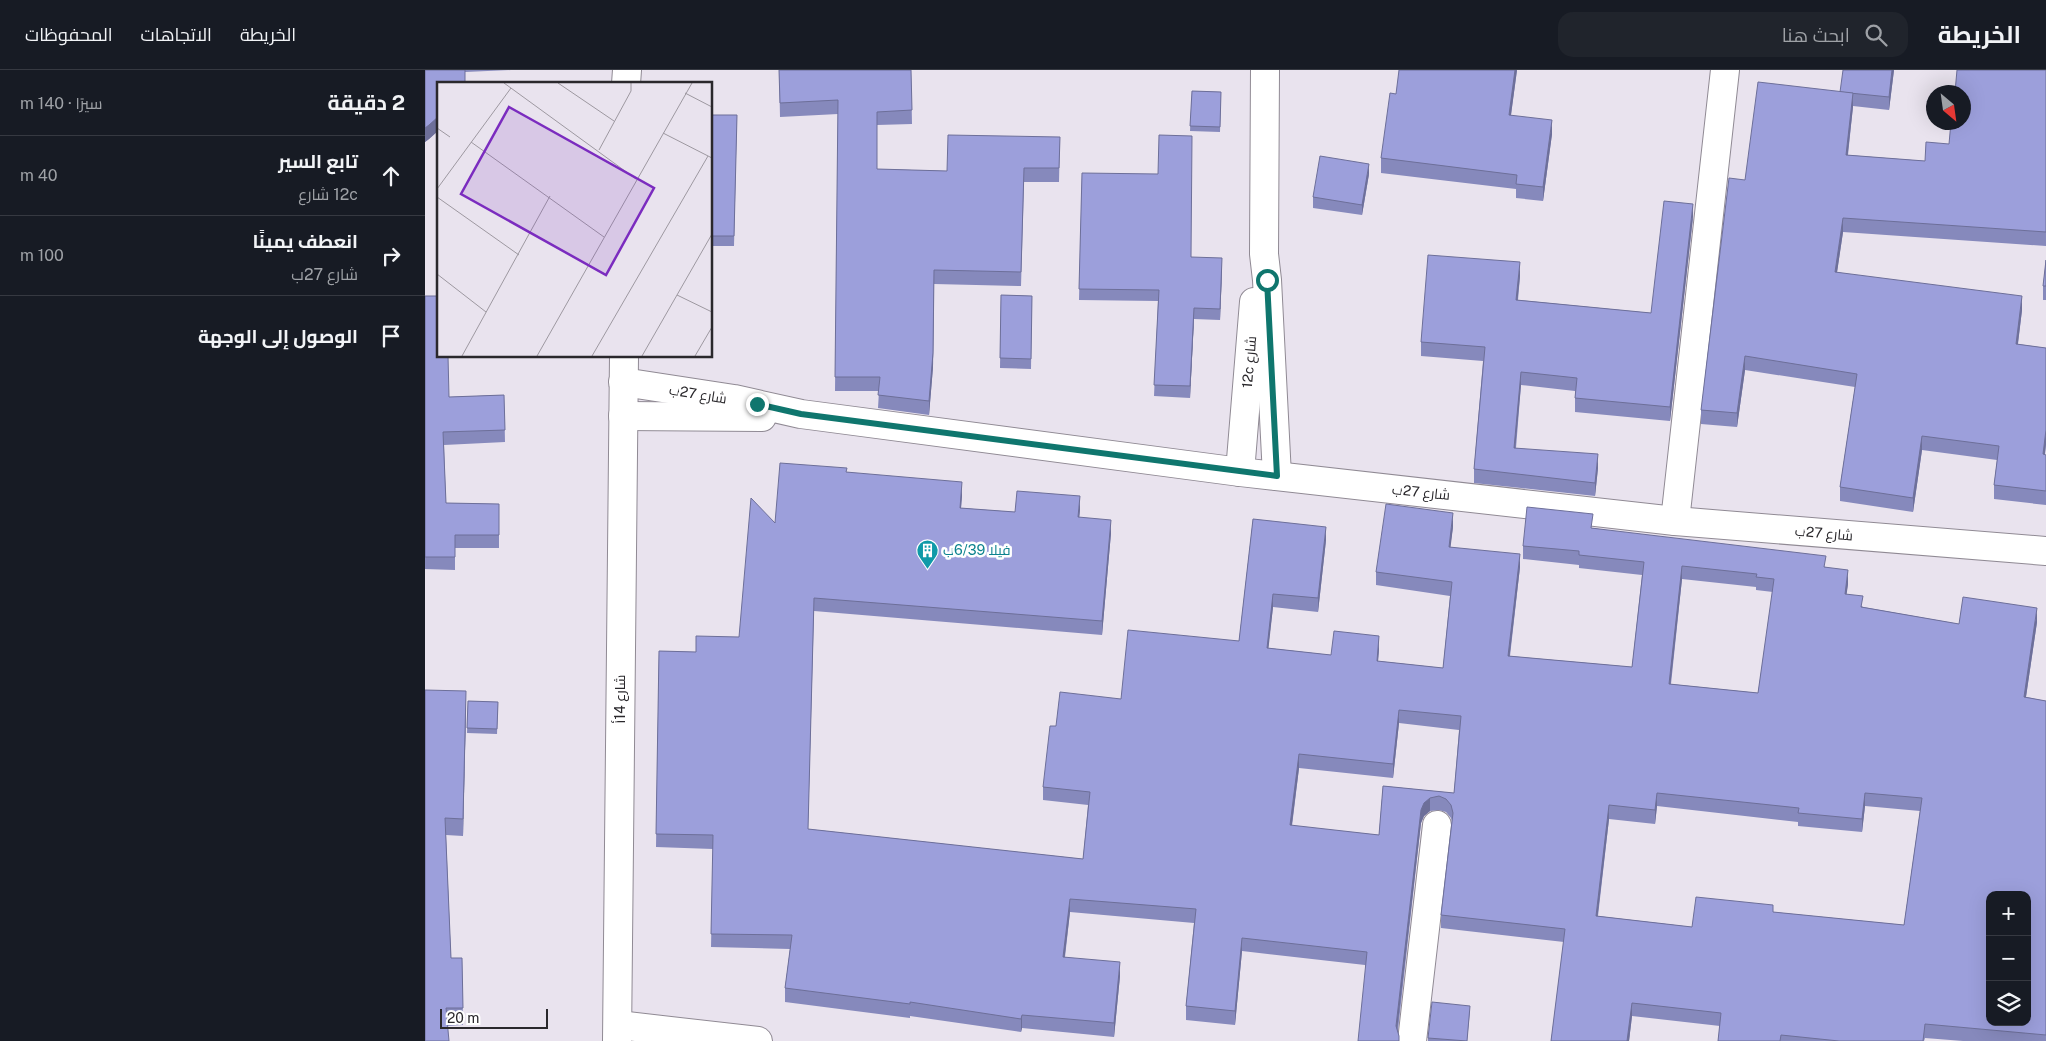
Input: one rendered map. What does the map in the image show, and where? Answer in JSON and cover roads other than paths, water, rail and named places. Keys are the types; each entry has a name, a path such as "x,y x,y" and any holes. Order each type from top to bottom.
{"street":[{"name":"12c شارع","path":"1265,70 1264,254 1277,476"},
{"path":"1675,521 1725,70"},
{"name":"12c شارع","path":"1240,472 1253,304 1264,254"},
{"name":"شارع 27ب","path":"624,369 734,399 801,414 1240,472 1675,521 2045,552"},
{"name":"شارع 14أ","path":"618,1033 624,369"},
{"name":"شارع 27ب","path":"623,416 754,417 801,414"},
{"path":"1412,1041 1437,825"},
{"path":"618,1033 758,1041"}],"place":[{"name":"فيلا 6/39ب","path":"927,569"}]}
